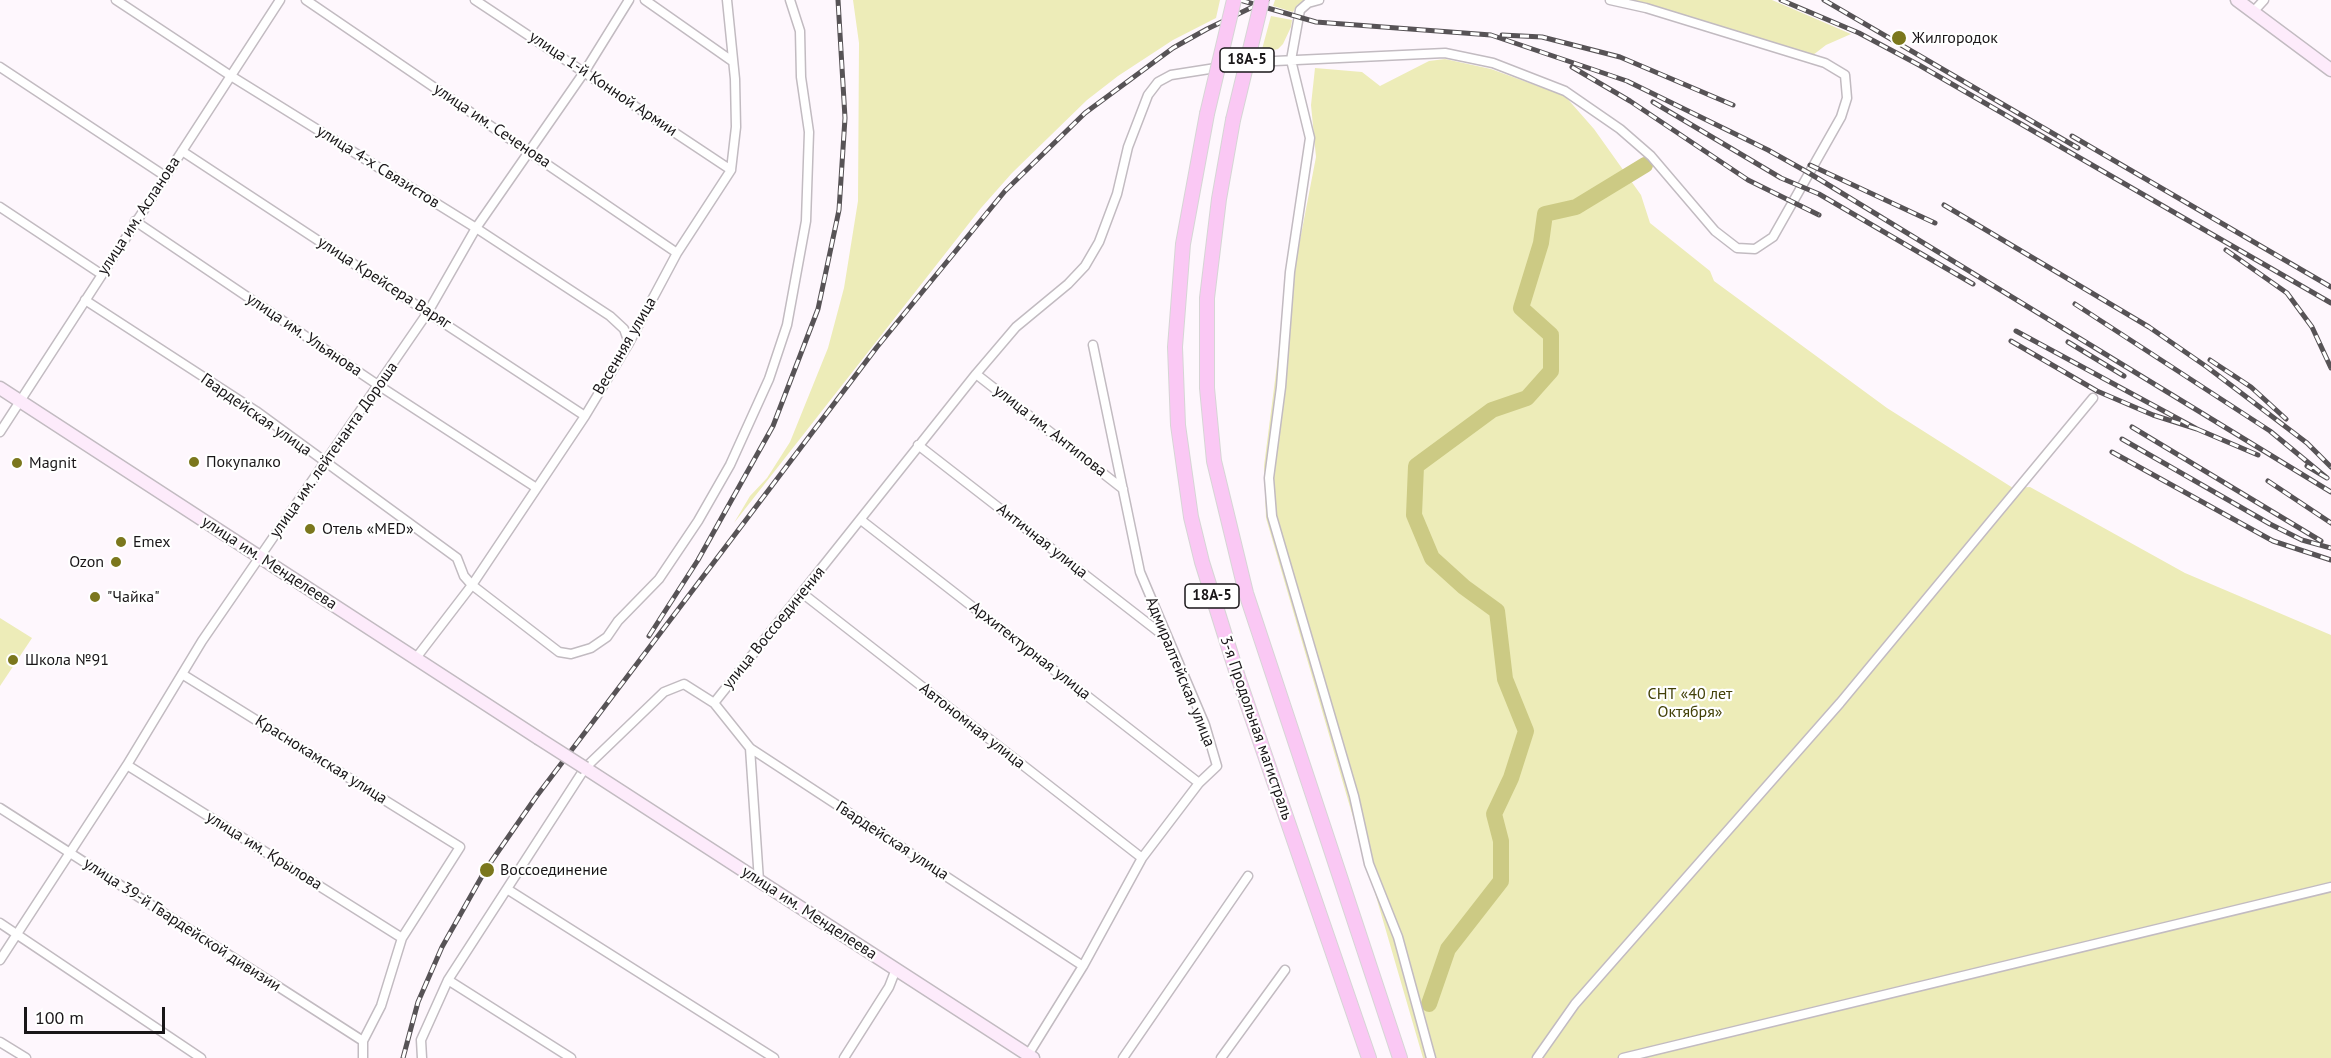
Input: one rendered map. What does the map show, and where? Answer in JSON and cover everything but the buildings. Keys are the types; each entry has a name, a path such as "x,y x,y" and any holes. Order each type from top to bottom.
{"highway":[{"name":"3-я Продольная магистраль","path":"1234,0 1190,198 1177,298 1176,391 1182,466 1202,562 1238,677 1369,1058"},
{"name":"3-я Продольная магистраль","path":"1262,0 1233,120 1219,199 1207,298 1206,368 1214,461 1234,553 1252,614 1400,1058"}],"main road":[{"path":"2237,0 2331,70"},
{"name":"улица им. Менделеева","path":"0,388 1030,1056"}],"street":[{"name":"улица 4-х Связистов","path":"116,0 231,76 476,228 610,316 624,329 629,343"},
{"name":"улица им. Асланова","path":"0,432 280,0"},
{"name":"улица им. Сеченова","path":"306,0 677,253"},
{"name":"улица 1-й Конной Армии","path":"475,0 585,71 730,170"},
{"name":"улица им. лейтенанта Дороша","path":"0,960 127,765 182,674 259,557 428,312 476,228 585,71 629,0"},
{"path":"645,0 732,61"},
{"name":"Весенняя улица","path":"416,658 472,585 535,487 585,416 629,343 677,253 730,170 735,127 727,0"},
{"path":"472,585 559,652 571,654 591,648 607,638 618,621 659,579 698,521 730,465 770,379 787,325 806,221 809,132 801,77 800,31 790,0"},
{"path":"1319,0 1308,3 1300,10 1291,60 1310,138 1290,272 1281,387 1269,478 1272,516 1354,796 1369,864 1398,937 1431,1058"},
{"name":"улица Воссоединения","path":"422,1058 421,1040 448,980 585,768 664,692 684,684 714,703 976,374 1016,327 1039,306 1068,285 1085,266 1100,242 1117,195 1128,147 1140,113 1148,95 1158,82 1195,69 1291,60 1445,53 1493,63 1565,91 1620,129 1651,156 1715,231 1737,248 1755,249 1773,237 1841,117 1846,98 1845,75 1825,63 1646,8 1610,0"},
{"path":"2253,12 2264,0"},
{"path":"0,67 165,176"},
{"name":"улица Крейсера Варяг","path":"182,151 585,416"},
{"path":"0,207 101,274"},
{"name":"улица им. Ульянова","path":"135,221 378,385 535,487"},
{"name":"Гвардейская улица","path":"85,300 256,411 324,463 457,558 464,576 472,585"},
{"name":"Адмиралтейская улица","path":"1030,1056 1083,966 1142,858 1199,783 1216,766 1206,725 1140,572 1093,345"},
{"name":"улица им. Антипова","path":"976,374 1123,489"},
{"path":"1537,1058 1568,1013 1840,703 2092,398"},
{"name":"Античная улица","path":"918,445 1167,637"},
{"name":"Архитектурная улица","path":"861,520 1199,783"},
{"name":"Автономная улица","path":"802,593 1142,858"},
{"name":"Краснокамская улица","path":"182,674 460,847 402,938"},
{"name":"Гвардейская улица","path":"714,703 750,748 1083,966"},
{"path":"750,748 759,881"},
{"name":"улица им. Крылова","path":"127,765 402,938"},
{"name":"улица 39-й Гвардейской дивизии","path":"0,808 363,1041"},
{"path":"1123,1058 1248,876"},
{"path":"1623,1058 2331,887"},
{"path":"507,889 774,1058"},
{"path":"0,923 201,1058"},
{"path":"363,1058 363,1041 381,1006 402,938"},
{"path":"844,1058 889,987 896,969"},
{"path":"1221,1058 1285,970"},
{"path":"448,980 571,1058"},
{"path":"0,1042 26,1058"}],"green space":[{"path":"853,0 1220,0 1216,18 1173,40 1118,76 1087,100 1012,173 981,208 734,523 750,496 767,478 790,442 828,348 844,288 858,201 859,43"},
{"path":"1275,0 1306,0 1297,5 1293,12 1273,6"},
{"path":"1623,0 1772,0 1851,34 1826,45 1813,55"},
{"path":"1271,16 1292,20 1291,27 1278,49 1261,53"},
{"name":"СНТ «40 лет Октября»","path":"1445,59 1491,69 1565,96 1594,129 1641,195 1650,223 1710,271 1714,281 1887,408 2013,488 2030,487 2185,573 2331,635 2331,1058 1423,1058 1266,518 1264,466 1279,349 1316,157 1311,105 1315,68 1362,72 1380,86 1429,61"},
{"path":"0,618 32,638 0,686"}],"waterway":[{"path":"1429,1004 1448,949 1501,881 1501,841 1494,814 1511,778 1526,731 1505,679 1497,611 1464,587 1432,558 1414,515 1416,466 1492,410 1527,398 1551,371 1551,335 1521,308 1541,243 1545,214 1576,207 1645,165"}],"railway":[{"path":"649,636 698,560 773,426 818,309 839,210 845,118 838,0"},
{"path":"1240,0 1316,22 1491,35 1627,81 1768,150 1809,173 2331,492"},
{"path":"403,1058 418,1002 442,947 486,869 536,797 877,347 1005,191 1085,113 1173,48 1267,0"},
{"path":"1781,0 1859,33 1919,65 2331,303"},
{"path":"1824,0 2078,148"},
{"path":"1502,35 1542,37 1620,57 1733,105"},
{"path":"1572,67 1630,101 1748,180 1819,215"},
{"path":"1653,102 1781,178 1819,194 1973,284"},
{"path":"2072,136 2331,287"},
{"path":"1810,165 1935,223"},
{"path":"1944,205 2149,327 2207,367 2307,443 2331,467"},
{"path":"2226,250 2287,293 2312,327 2331,368"},
{"path":"2075,304 2270,431 2327,478 2307,466"},
{"path":"2011,341 2097,391 2153,415 2197,429 2016,331"},
{"path":"2068,342 2124,376"},
{"path":"2210,360 2251,387 2286,419"},
{"path":"2132,427 2321,541"},
{"path":"2197,429 2258,455"},
{"path":"2122,439 2270,524 2302,540 2331,548"},
{"path":"2112,452 2273,541 2331,560"},
{"path":"2268,481 2331,523"}],"place":[{"name":"Жилгородок","path":"1899,38"},
{"name":"Покупалко","path":"194,462"},
{"name":"Magnit","path":"17,463"},
{"name":"Отель «MED»","path":"310,529"},
{"name":"Emex","path":"121,542"},
{"name":"Ozon","path":"116,562"},
{"name":"\"Чайка\"","path":"95,597"},
{"name":"Школа №91","path":"13,660"},
{"name":"Воссоединение","path":"487,870"}]}
